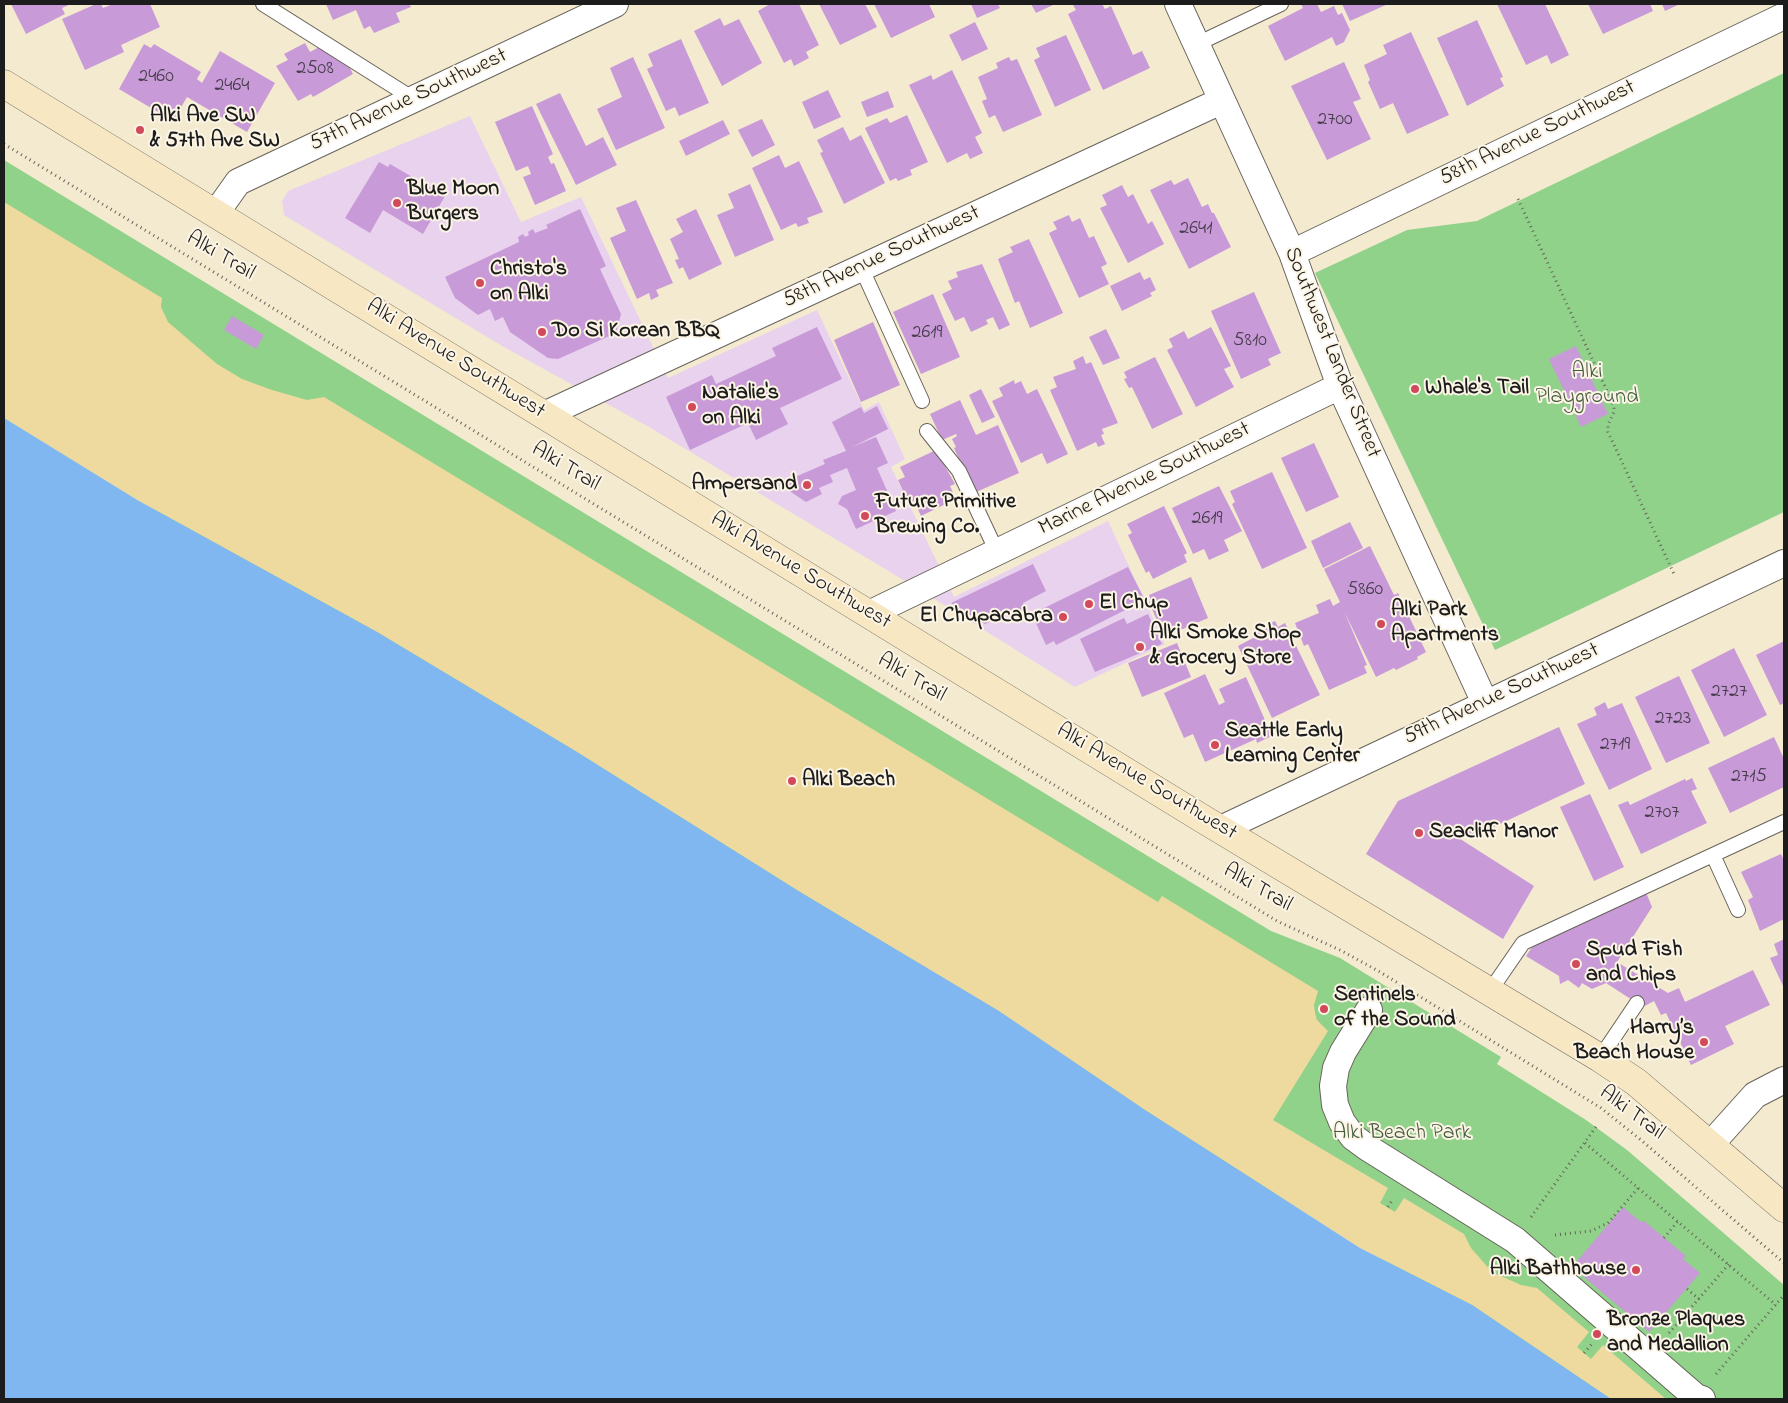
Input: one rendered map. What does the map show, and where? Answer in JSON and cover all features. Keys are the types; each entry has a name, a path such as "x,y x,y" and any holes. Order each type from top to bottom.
{"main road":[{"name":"Alki Avenue Southwest","path":"4,84 1221,829 1600,1058 1636,1082 1784,1208"}],"street":[{"name":"57th Avenue Southwest","path":"216,213 238,182 412,98 615,4"},
{"name":"Southwest Lander Street","path":"1178,4 1292,253 1340,386 1485,703"},
{"name":"58th Avenue Southwest","path":"1292,253 1784,16"},
{"name":"58th Avenue Southwest","path":"544,415 1222,101"},
{"name":"Marine Avenue Southwest","path":"869,614 1340,386"},
{"name":"59th Avenue Southwest","path":"1221,829 1784,563"},
{"path":"1369,1010 1336,1068 1333,1086 1335,1105 1342,1122 1353,1137 1515,1240 1699,1398"},
{"path":"1710,1145 1754,1095 1784,1080"}],"lane":[{"path":"263,4 412,98"},
{"path":"1197,44 1281,4"},
{"path":"861,267 922,401"},
{"path":"927,431 959,471 998,552"},
{"path":"1490,990 1524,943 1784,822"},
{"path":"1713,855 1738,910"},
{"path":"1600,1058 1636,1003"}],"path":[{"name":"Alki Trail","path":"4,144 1277,921 1342,951 1380,972 1600,1108 1641,1140 1784,1263"},
{"path":"1518,199 1614,406 1614,412 1608,425 1608,432 1674,574"},
{"path":"1515,1240 1598,1124"},
{"path":"1585,1143 1640,1187 1776,1304"},
{"path":"1515,1240 1592,1230 1608,1223 1640,1187"},
{"path":"1664,1238 1678,1221"},
{"path":"1649,1356 1729,1264"},
{"path":"1686,1288 1699,1299"},
{"path":"1699,1398 1784,1295"}],"shaded area":[{"path":"470,116 521,222 581,197 668,378 817,310 864,410 879,402 905,459 891,467 954,597 1108,521 1165,644 1075,687 925,593 649,427 504,347 284,215 282,201 288,191"}],"green space":[{"name":"Alki Playground","path":"1784,73 1784,512 1495,650 1315,273 1407,230 1477,221"},
{"name":"Alki Beach","path":"4,160 1271,931 1340,958 1501,1057 1497,1064 1586,1120 1627,1150 1784,1285 1784,1399 1611,1399 4,418"}],"sand":[{"name":"Alki Beach","path":"4,202 162,298 161,307 168,322 217,364 242,379 272,390 307,400 324,397 1158,902 1162,896 1318,991 1314,1005 1315,1013 1317,1020 1328,1031 1273,1120 1388,1188 1380,1203 1395,1212 1404,1198 1464,1234 1471,1248 1492,1272 1521,1285 1537,1288 1589,1332 1577,1347 1591,1359 1603,1345 1666,1399 1611,1399 1472,1305 1360,1248 1145,1110 998,1011 800,892 577,752 377,632 139,501 4,418"}],"water":[{"path":"4,418 139,501 377,632 577,752 800,892 999,1011 1145,1110 1360,1248 1472,1305 1611,1399 4,1399"}],"building":[{"path":"11,4 71,4 62,8 65,14 26,34"},
{"path":"96,4 101,4 103,8 113,4 150,4 160,27 121,45 124,52 85,70 62,19"},
{"path":"326,4 409,4 411,7 396,13 400,22 374,33 370,26 364,29 356,10 333,20"},
{"path":"770,4 799,4 819,45 806,52 809,58 794,66 791,59 784,63 758,11"},
{"path":"819,4 865,4 877,27 840,45"},
{"path":"874,4 929,4 935,17 891,38"},
{"path":"971,4 998,4 1000,8 977,18"},
{"path":"1031,4 1055,4 1036,13"},
{"path":"1102,4 1105,9 1111,6 1133,55 1142,51 1150,68 1103,90 1068,14 1076,10 1073,5"},
{"path":"1301,4 1317,4 1321,12 1334,6 1338,15 1342,13 1350,30 1344,42 1336,46 1332,37 1285,61 1268,26 1303,8"},
{"path":"1342,4 1388,4 1350,21"},
{"path":"1497,4 1545,4 1569,55 1551,64 1547,55 1526,65"},
{"path":"1588,4 1650,4 1653,11 1603,34"},
{"path":"1662,4 1680,4 1665,11"},
{"path":"720,18 724,26 739,19 762,63 722,86 694,31"},
{"path":"1477,20 1503,77 1500,78 1504,86 1467,106 1437,38"},
{"path":"975,22 988,49 962,61 949,35"},
{"path":"1411,32 1449,115 1407,134 1393,103 1380,109 1368,82 1370,80 1364,65 1387,54 1383,45"},
{"path":"1066,35 1091,90 1055,107 1034,60 1040,57 1036,48"},
{"path":"681,39 709,103 679,116 675,107 666,111 647,69 653,66 648,54"},
{"path":"305,43 310,52 321,46 348,64 353,74 313,97 311,94 298,101 276,66 288,60 284,54"},
{"path":"144,44 151,48 154,44 201,72 197,79 202,83 220,51 275,83 247,132 187,97 173,121 119,89"},
{"path":"633,57 665,128 616,150 597,109 622,97 610,68"},
{"path":"1009,57 1011,61 1017,59 1042,115 1003,132 995,115 989,118 982,101 987,99 978,77 998,68 996,63"},
{"path":"1344,62 1361,99 1353,102 1371,139 1327,160 1291,86"},
{"path":"952,70 982,133 975,137 983,153 970,159 967,153 947,163 909,85 931,75 933,80"},
{"path":"828,90 841,117 814,129 802,102"},
{"path":"888,91 894,107 867,117 861,102"},
{"path":"560,93 586,146 603,137 617,165 576,185 536,104"},
{"path":"532,106 553,154 548,157 551,164 554,163 566,191 535,205 523,177 531,174 528,166 516,171 495,122"},
{"path":"907,115 928,162 910,170 912,175 898,181 896,178 890,181 865,128 887,118 890,123"},
{"path":"762,119 775,145 752,157 738,130"},
{"path":"723,120 730,134 686,156 679,141"},
{"path":"843,127 850,141 861,135 885,183 844,204 820,153 823,152 817,140"},
{"path":"779,155 785,168 799,161 823,212 807,218 809,223 798,227 796,223 781,230 752,168"},
{"name":"Blue Moon Burgers","path":"379,162 388,167 390,164 445,196 423,234 383,210 370,233 345,218"},
{"path":"1188,178 1202,207 1208,204 1212,213 1214,213 1231,247 1189,269 1150,190 1171,180 1174,185"},
{"path":"750,184 774,240 735,257 717,215 734,208 728,194"},
{"path":"1122,185 1128,197 1133,194 1148,224 1152,221 1164,244 1128,263 1100,208 1107,205 1102,195"},
{"path":"636,200 673,283 656,290 659,296 651,300 649,293 637,299 610,238 626,231 616,208"},
{"path":"580,209 606,266 600,269 621,314 616,333 558,359 548,358 510,332 503,317 495,321 490,309 478,315 455,298 445,277 519,242 518,237 523,234 525,237 533,229 535,233 548,228 546,225"},
{"path":"696,209 722,264 689,280 683,267 679,269 675,260 679,259 670,239 683,232 676,219"},
{"path":"1069,215 1072,222 1080,218 1089,238 1094,236 1107,264 1101,267 1109,284 1079,298 1049,233 1057,229 1053,222"},
{"path":"1029,239 1063,313 1030,328 1019,301 1015,303 998,259 1013,252 1010,247"},
{"path":"982,264 1010,325 999,330 993,317 986,320 988,324 971,332 964,317 955,321 942,294 952,289 948,281 958,277 956,272"},
{"path":"1140,272 1144,280 1150,277 1156,290 1150,293 1152,296 1122,311 1110,286"},
{"path":"1254,292 1281,353 1268,359 1271,365 1241,379 1211,311"},
{"path":"933,294 960,357 921,374 893,312"},
{"path":"232,316 264,335 256,349 224,330"},
{"path":"873,322 900,385 861,402 834,340"},
{"path":"817,327 842,379 780,408 788,424 756,440 748,423 690,450 666,397 712,375 716,384 776,356 772,348"},
{"path":"1211,327 1231,366 1224,369 1234,387 1196,407 1167,350 1173,347 1169,339 1184,331 1188,339"},
{"path":"1106,329 1120,358 1103,365 1089,337"},
{"path":"1576,346 1608,414 1581,427 1549,359"},
{"path":"1083,356 1086,364 1091,362 1118,423 1102,429 1104,434 1101,435 1105,444 1098,447 1096,442 1077,451 1050,390 1057,387 1053,377 1076,369 1073,361"},
{"path":"1155,357 1183,414 1152,429 1132,387 1129,388 1124,379 1127,378 1124,372"},
{"path":"1014,380 1015,384 1021,381 1027,394 1037,389 1068,454 1047,464 1042,453 1021,463 992,401 1003,396 999,388"},
{"path":"981,389 995,417 982,423 969,395"},
{"path":"960,400 976,435 998,425 1019,473 974,493 954,448 956,447 952,439 957,436 956,434 942,440 930,414"},
{"path":"877,406 888,429 852,447 876,437 888,463 877,468 896,511 856,529 847,509 838,504 842,496 856,490 847,468 830,475 833,482 819,488 822,494 806,502 779,484 825,464 823,460 846,451 832,422 861,407 864,413"},
{"path":"1314,443 1339,497 1306,512 1281,458"},
{"path":"936,450 955,484 950,486 956,499 921,516 914,501 909,504 898,480 905,477 900,467"},
{"path":"1272,472 1307,548 1262,569 1232,504 1235,502 1230,491"},
{"path":"1219,486 1242,531 1224,540 1229,551 1209,560 1204,549 1193,554 1172,508"},
{"path":"1164,506 1187,553 1184,555 1187,562 1153,579 1149,571 1146,573 1128,535 1132,533 1127,524"},
{"path":"1350,522 1363,548 1323,568 1311,541"},
{"name":"Alki Park Apartments","path":"1370,546 1394,595 1398,593 1426,652 1417,657 1418,659 1396,670 1394,668 1376,677 1344,611 1367,665 1364,666 1367,673 1329,690 1308,644 1304,646 1295,623 1319,613 1316,605 1330,599 1333,606 1340,602 1324,569"},
{"path":"1033,564 1046,591 1023,603 1027,612 1012,619 1009,612 985,624 951,603"},
{"path":"1128,567 1145,600 1056,645 1054,641 1046,645 1035,621 1043,617 1040,610"},
{"path":"1191,577 1208,618 1164,637 1149,602 1151,601 1149,595"},
{"path":"1148,614 1162,644 1095,672 1080,639 1124,618 1127,624"},
{"path":"1275,621 1278,627 1285,623 1320,695 1272,718 1238,646 1257,636 1255,631"},
{"path":"1784,641 1784,703 1780,705 1756,655"},
{"path":"1177,643 1191,677 1142,697 1128,663"},
{"path":"1734,648 1767,715 1724,737 1691,670"},
{"path":"1205,674 1219,705 1225,702 1219,689 1246,677 1272,736 1257,743 1256,739 1205,762 1193,734 1184,738 1164,693"},
{"path":"1679,676 1710,743 1666,763 1635,697"},
{"path":"1605,702 1608,709 1622,703 1652,769 1609,790 1577,724 1597,715 1594,708"},
{"name":"Seacliff Manor","path":"1559,727 1585,784 1468,839 1464,830 1454,835 1534,886 1503,939 1366,854 1398,801"},
{"path":"1774,737 1784,759 1784,787 1730,813 1708,768"},
{"path":"1692,778 1697,789 1691,791 1707,823 1641,854 1618,805 1628,801 1630,805 1685,779 1686,781"},
{"path":"1590,794 1624,867 1594,881 1560,807"},
{"path":"1781,854 1784,860 1784,919 1760,931 1748,900 1753,897 1741,872"},
{"path":"1645,890 1652,907 1617,962 1668,993 1679,988 1685,1002 1753,970 1770,1005 1725,1026 1734,1044 1691,1065 1666,1013 1661,1015 1654,1001 1643,1007 1606,983 1592,989 1582,983 1579,988 1568,980 1560,984 1559,976 1526,956 1535,943"},
{"path":"1784,939 1784,988 1770,958 1778,955 1774,944"},
{"name":"Alki Bathhouse","path":"1623,1207 1642,1223 1643,1220 1686,1256 1683,1259 1700,1273 1649,1332 1572,1267"}],"place":[{"name":"Alki Ave SW & 57th Ave SW","path":"140,130"},
{"name":"Blue Moon Burgers","path":"397,203"},
{"name":"Christo's on Alki","path":"480,283"},
{"name":"Do Si Korean BBQ","path":"542,332"},
{"name":"Whale's Tail","path":"1415,389"},
{"name":"Natalie's on Alki","path":"692,407"},
{"name":"Ampersand","path":"807,485"},
{"name":"Future Primitive Brewing Co.","path":"865,516"},
{"name":"El Chup","path":"1089,604"},
{"name":"El Chupacabra","path":"1063,617"},
{"name":"Alki Park Apartments","path":"1381,624"},
{"name":"Alki Smoke Shop & Grocery Store","path":"1140,647"},
{"name":"Seattle Early Learning Center","path":"1215,745"},
{"name":"Alki Beach","path":"792,781"},
{"name":"Seacliff Manor","path":"1419,833"},
{"name":"Spud Fish and Chips","path":"1576,964"},
{"name":"Sentinels of the Sound","path":"1324,1009"},
{"name":"Harry’s Beach House","path":"1704,1042"},
{"name":"Alki Bathhouse","path":"1636,1270"},
{"name":"Bronze Plaques and Medallion","path":"1597,1334"}],"park label":[{"name":"Alki Beach Park","path":"1402,1134"}]}
